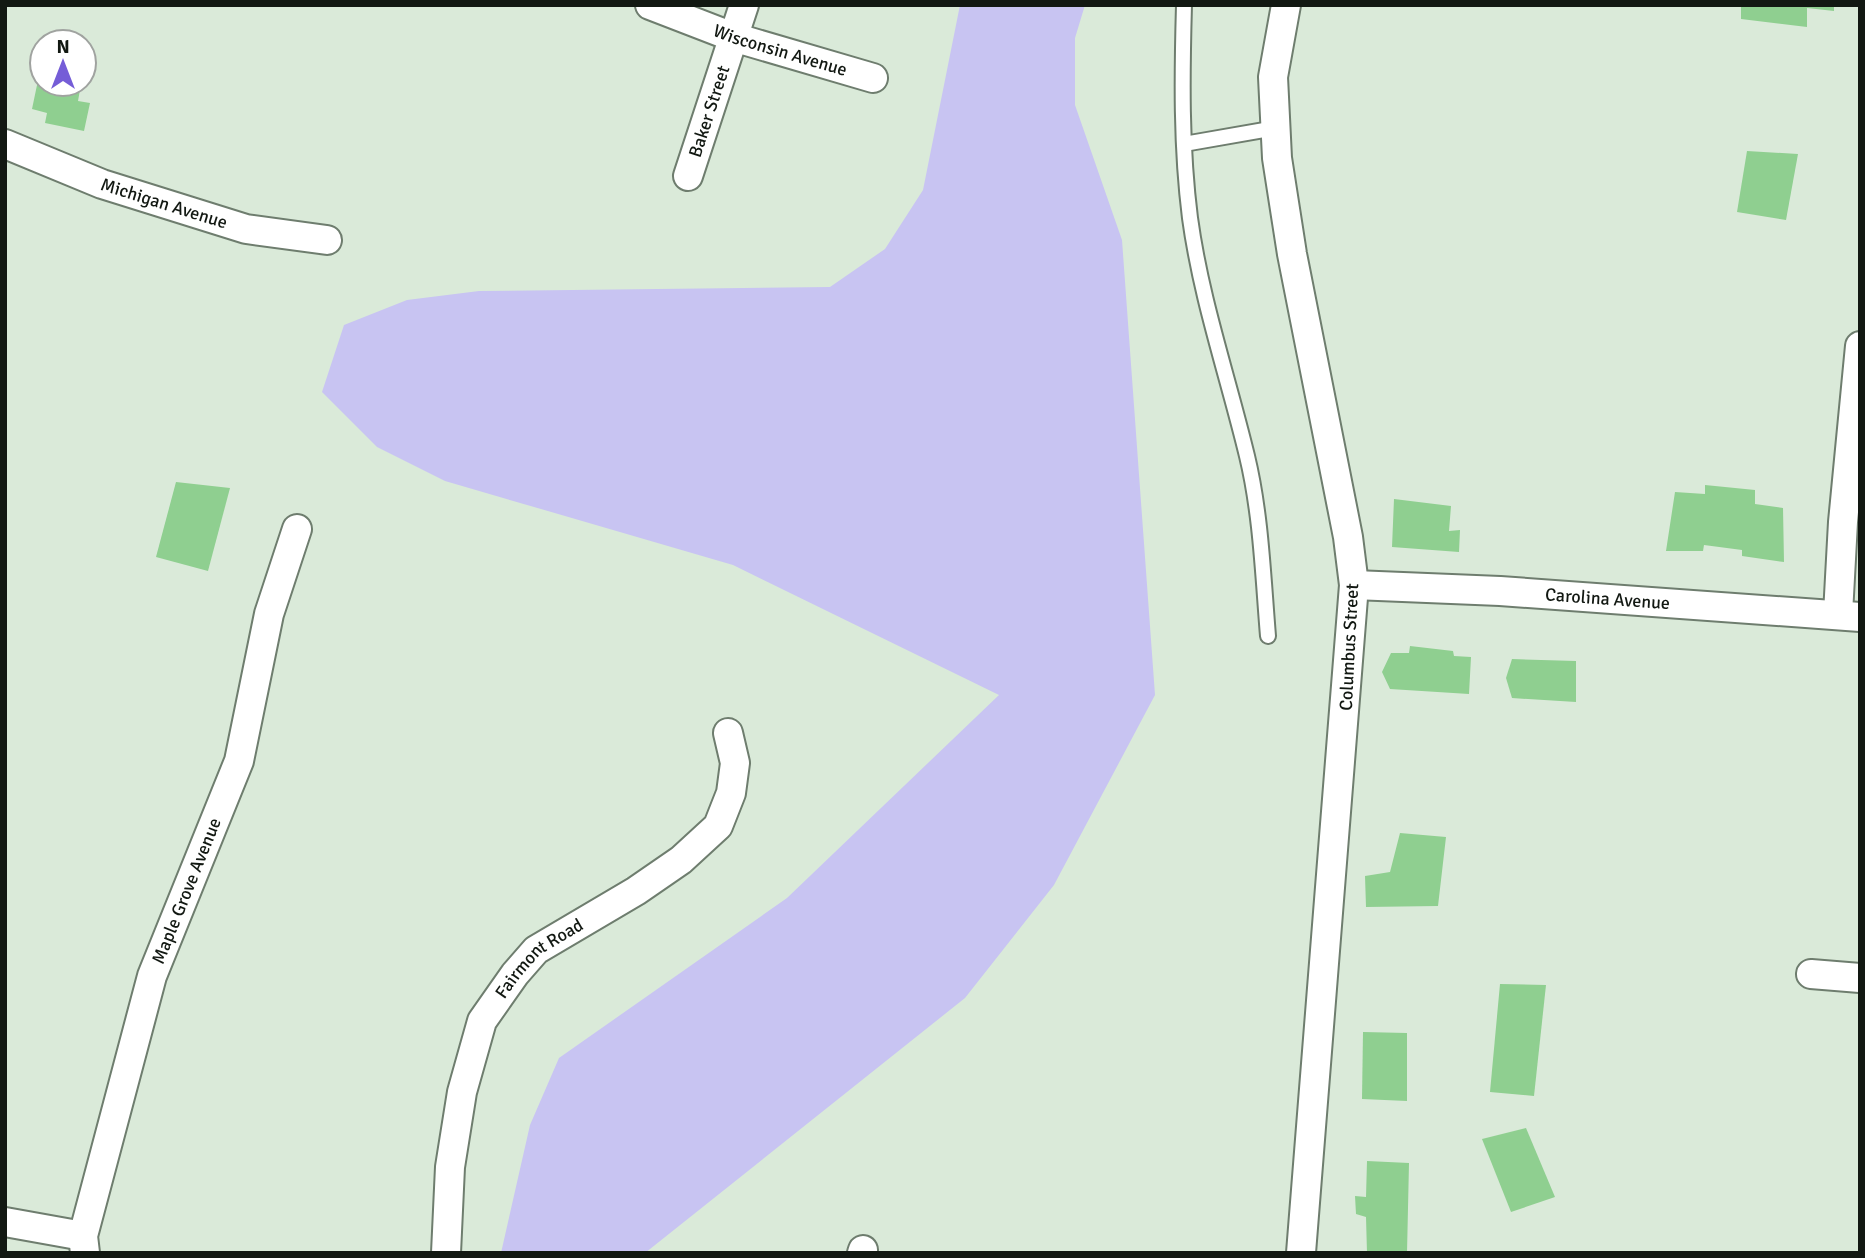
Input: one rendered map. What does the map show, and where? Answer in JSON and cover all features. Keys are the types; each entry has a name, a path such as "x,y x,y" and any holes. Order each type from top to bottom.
{"street":[{"name":"Wisconsin Avenue","path":"650,5 733,37 873,78"},
{"name":"Baker Street","path":"688,176 744,5"},
{"name":"Columbus Street","path":"1286,5 1273,77 1277,158 1292,254 1348,537 1354,584 1301,1253"},
{"name":"Michigan Avenue","path":"5,144 102,184 246,229 327,240"},
{"path":"1849,615 1843,522 1860,346"},
{"name":"Maple Grove Avenue","path":"84,1244 152,976 239,761 270,614 297,529"},
{"name":"Carolina Avenue","path":"1354,584 1500,591 1849,615"},
{"name":"Fairmont Road","path":"446,1253 450,1167 462,1092 482,1021 515,974 536,950 636,891 681,860 718,826 731,793 735,763 728,733"},
{"path":"1811,974 1860,978"},
{"path":"5,1222 84,1244"}],"lane":[{"path":"1184,5 1181,108 1190,219 1215,339 1248,459 1259,537 1268,636"},
{"path":"1184,144 1276,128"}],"shaded area":[{"path":"960,5 1085,5 1075,38 1075,105 1122,240 1155,695 1054,885 965,998 645,1253 501,1253 530,1125 559,1058 787,898 999,695 733,565 445,481 377,447 322,392 344,325 407,300 479,291 830,287 885,249 923,190"}],"building":[{"path":"1741,5 1834,5 1834,11 1807,8 1807,27 1741,19"},
{"path":"34,98 79,98 78,101 90,103 84,131 45,123 47,113 32,109"},
{"path":"1747,151 1798,154 1786,220 1737,212"},
{"path":"176,482 230,488 208,571 156,557"},
{"path":"1705,485 1755,490 1755,504 1783,508 1784,562 1742,556 1742,550 1704,545 1703,551 1666,551 1675,492 1705,494"},
{"path":"1394,499 1451,506 1449,531 1460,530 1459,552 1392,547"},
{"path":"1410,646 1453,651 1454,656 1471,657 1469,694 1390,689 1382,672 1391,653 1409,653"},
{"path":"1512,659 1576,661 1576,702 1512,698 1506,678"},
{"path":"1400,833 1446,837 1438,906 1366,907 1365,876 1390,872"},
{"path":"1500,984 1546,985 1534,1096 1490,1092"},
{"path":"1363,1032 1407,1033 1407,1101 1362,1099"},
{"path":"1526,1128 1555,1197 1511,1212 1482,1139"},
{"path":"1367,1161 1409,1163 1407,1253 1367,1253 1366,1217 1356,1214 1355,1196 1366,1197"}]}
